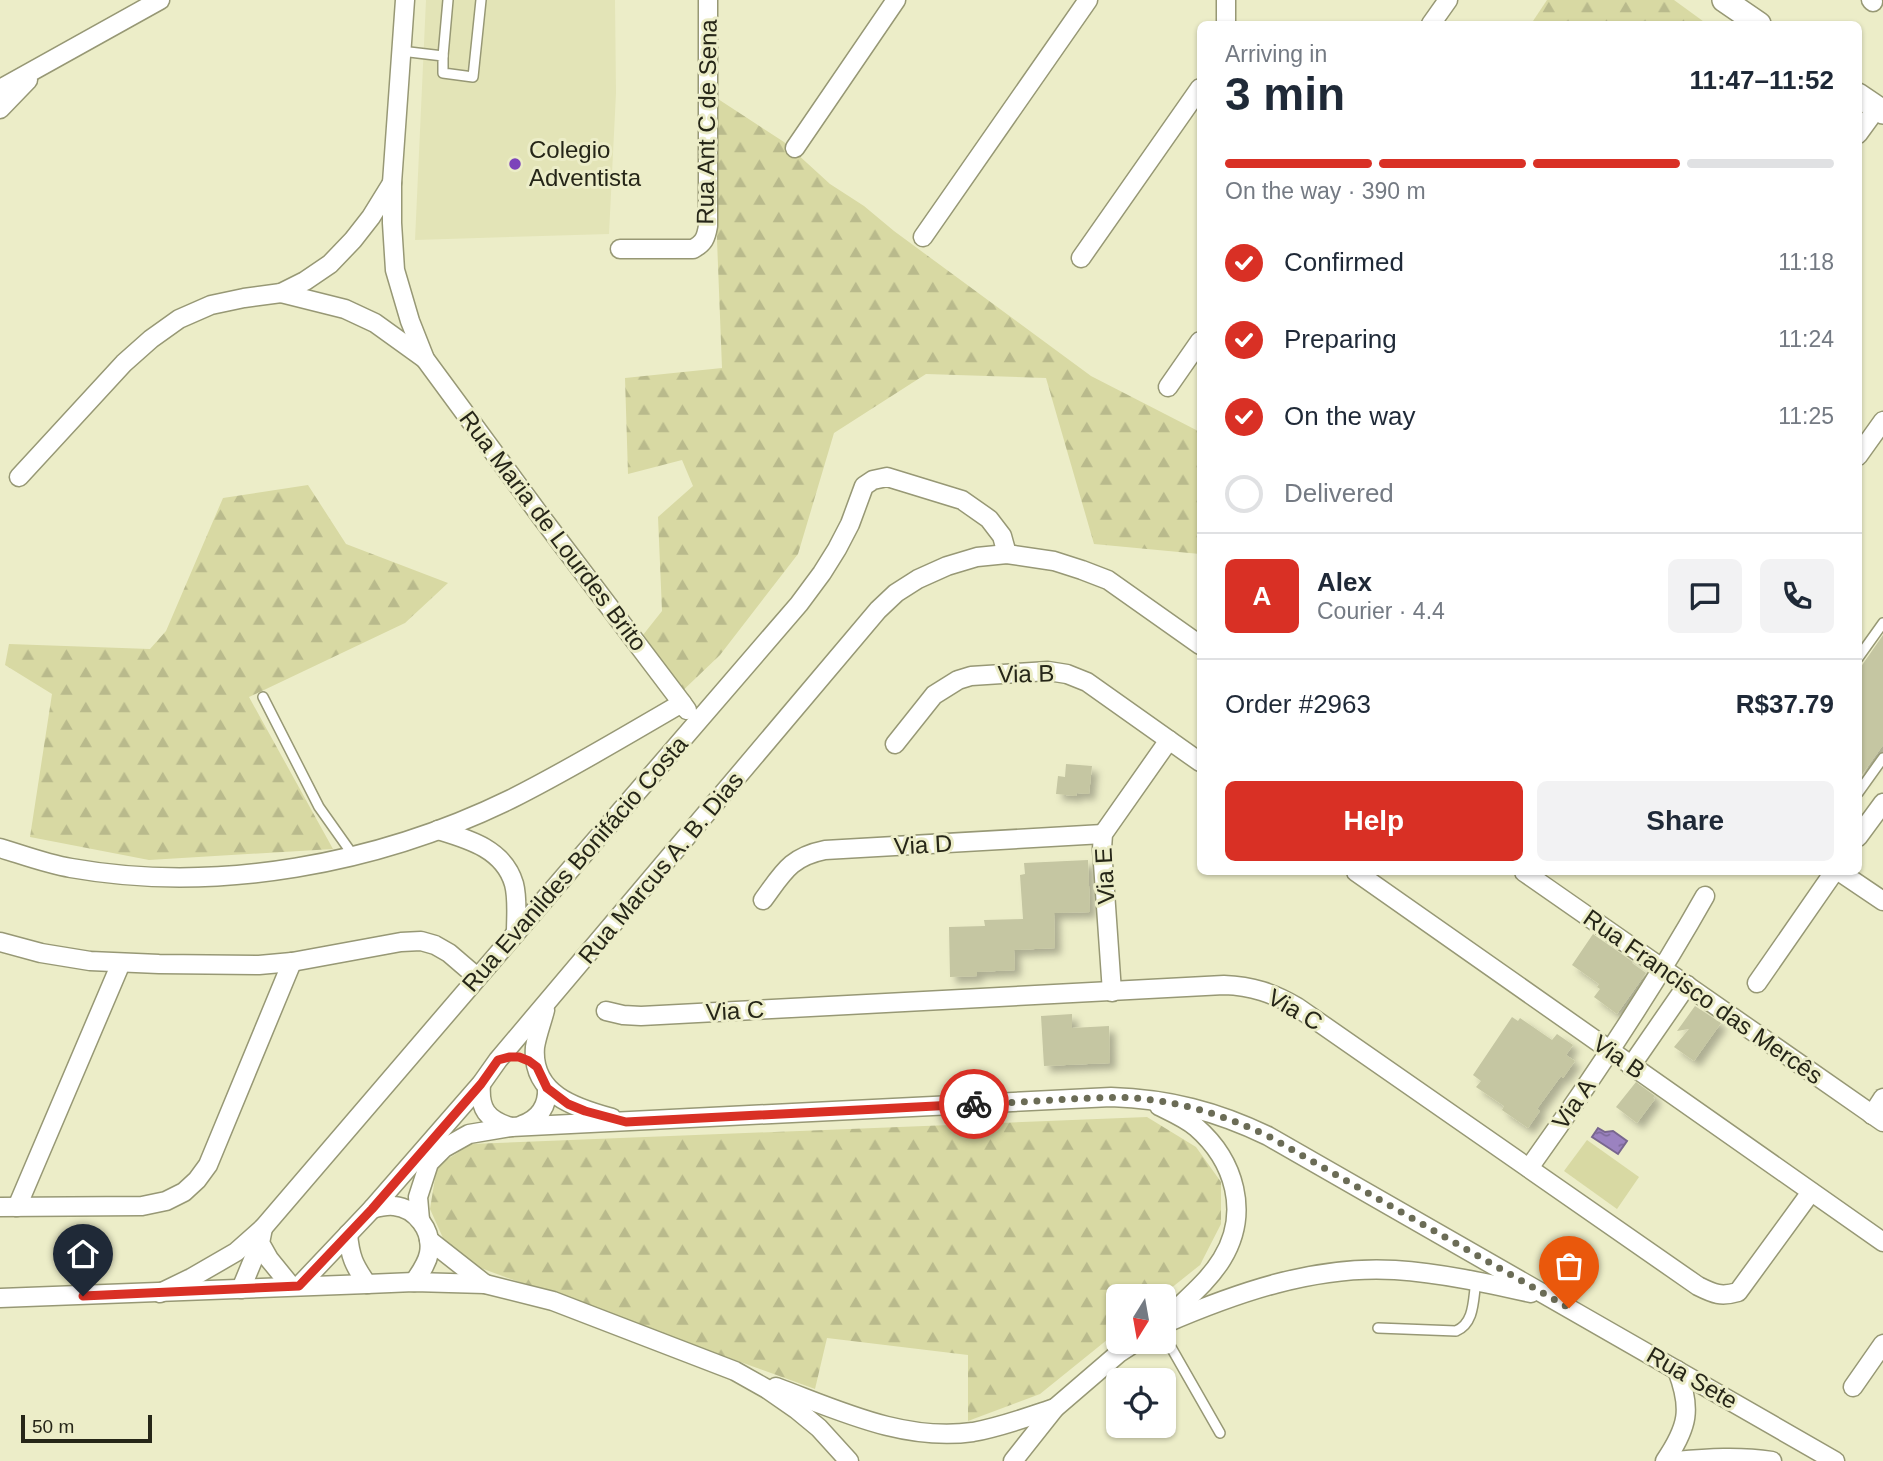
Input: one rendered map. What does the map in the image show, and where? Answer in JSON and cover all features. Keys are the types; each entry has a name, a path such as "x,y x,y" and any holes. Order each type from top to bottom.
{"street":[{"path":"0,89 160,0"},
{"name":"Rua Maria de Lourdes Brito","path":"405,0 392,183 392,236 395,270 425,359 697,723"},
{"name":"Rua Ant C de Sena","path":"620,249 693,249 702,244 706,237 708,0"},
{"path":"795,148 896,0"},
{"path":"923,237 1088,0"},
{"path":"1226,0 1226,21"},
{"path":"1433,21 1448,0"},
{"path":"1724,0 1751,13"},
{"path":"0,109 42,65"},
{"path":"1081,258 1197,92"},
{"path":"1862,126 1873,105"},
{"path":"19,477 124,363 150,339 179,319 211,305 281,293 305,281 330,264 353,240 392,183"},
{"name":"Rua Maria de Lourdes Brito","path":"281,293 345,309 375,323 425,359"},
{"path":"1168,387 1197,345"},
{"path":"1862,450 1883,421"},
{"name":"Rua Evanildes Bonifácio Costa","path":"262,1235 477,977 799,604 822,573 850,524 864,486 873,480 887,477 962,500 989,519 1002,536 1007,554"},
{"name":"Rua Marcus A. B. Dias","path":"295,1286 372,1209 481,1084 498,1060 878,610 896,593 947,566 977,557 1007,554 1054,561 1108,580 1197,643"},
{"name":"Via B","path":"895,744 934,695 958,680 971,676 1048,671 1067,674 1087,682 1197,760"},
{"path":"0,848 70,868 163,878 254,873 302,866 395,845 438,831 555,776 682,703"},
{"name":"Via E","path":"1112,992 1103,834 1169,740"},
{"path":"1862,832 1883,803"},
{"path":"438,831 467,838 486,848 505,865 514,884 516,933"},
{"name":"Via D","path":"762,900 787,868 809,853 1103,834"},
{"name":"Via B","path":"1360,875 1883,1242"},
{"name":"Rua Francisco das Mercês","path":"1531,875 1877,1119"},
{"path":"1757,983 1832,875"},
{"path":"1844,875 1883,901"},
{"name":"Via A","path":"1529,1168 1598,1071 1664,969 1705,896"},
{"path":"0,942 41,953 90,961 259,965 401,942 421,942 435,945 449,953 477,977"},
{"path":"121,963 8,1207 142,1206 184,1192 208,1165 292,961"},
{"name":"Via C","path":"606,1011 641,1016 1234,985 1261,989 1297,1007 1712,1294 1727,1296 1738,1292 1811,1192"},
{"path":"1631,1066 1686,985"},
{"path":"481,1084 480,1099 486,1113 498,1123 515,1127 531,1122 542,1111 547,1088 537,1067 536,1045 547,1003"},
{"path":"498,1060 519,1057 537,1067"},
{"path":"547,1088 568,1104 626,1122"},
{"name":"Rua Sete","path":"420,1220 418,1197 429,1163 444,1147 469,1134 515,1127 1111,1097 1143,1098 1212,1112 1259,1131 1835,1461"},
{"path":"1143,1098 1195,1126 1218,1149 1231,1175 1237,1203 1234,1232 1223,1258 1176,1311"},
{"path":"1877,1119 1883,1098"},
{"path":"372,1209 393,1206 413,1213 426,1230 430,1250 414,1282"},
{"path":"348,1234 352,1262 367,1284"},
{"path":"160,1293 191,1278 262,1235"},
{"path":"262,1235 269,1259 295,1286"},
{"path":"233,1289 262,1235"},
{"path":"429,1240 485,1284"},
{"path":"233,1289 236,1252"},
{"path":"1176,1318 1245,1292 1303,1278 1347,1272 1393,1270 1439,1274 1548,1297"},
{"path":"0,1298 414,1282 485,1284 553,1301 863,1420 890,1427 934,1433 971,1432 1005,1425 1055,1408"},
{"path":"1853,1387 1883,1344"},
{"path":"1013,1461 1055,1408 1118,1354"},
{"path":"1665,1461 1683,1430 1687,1410 1684,1387 1678,1370"},
{"path":"735,1371 767,1389 819,1427 849,1461"},
{"path":"1676,1461 1736,1458 1772,1461"}],"lane":[{"path":"448,0 443,74 473,77 481,0"},
{"path":"401,51 443,56"},
{"path":"1862,652 1883,623"},
{"path":"262,697 319,807 353,855"},
{"path":"1862,787 1883,758"},
{"path":"1378,1328 1456,1331 1463,1328 1471,1319 1476,1281"},
{"path":"1175,1354 1220,1433"}],"shaded area":[{"name":"Colegio Adventista","path":"426,0 615,0 616,93 609,234 415,240"}],"green space":[{"path":"1547,0 1674,0 1703,21 1533,21"},
{"path":"718,99 784,142 830,184 864,206 1091,376 1197,430 1197,554 1094,544 1046,378 926,374 834,433 798,554 720,655 674,699 639,640 662,611 658,517 693,486 682,460 628,474 625,378 722,368 717,240"},
{"path":"308,485 346,544 448,583 405,623 249,697 333,849 149,860 30,837 52,694 5,665 9,644 150,649 166,631 223,498"},
{"path":"1147,1117 1196,1147 1221,1182 1221,1224 1200,1265 1176,1284 1106,1284 1106,1341 1040,1394 968,1421 968,1355 827,1338 815,1389 475,1266 459,1257 443,1238 430,1209 437,1166 471,1144"},
{"path":"1587,1140 1639,1177 1617,1209 1564,1171"}],"water":[{"path":"1598,1128 1605,1132 1613,1131 1627,1141 1618,1154 1592,1137"}],"building":[{"path":"1883,635 1883,745 1862,774 1862,665"},
{"path":"1066,764 1092,766 1089,794 1056,794 1058,776 1065,777"},
{"path":"1088,860 1090,912 1054,913 1055,948 1014,950 1015,970 950,977 949,927 985,926 984,920 1023,919 1020,875 1025,874 1024,863"},
{"path":"1593,934 1646,973 1617,1014 1594,997 1600,989 1597,987 1599,984 1572,965"},
{"path":"1695,1006 1721,1023 1694,1061 1674,1047 1689,1029 1677,1031"},
{"path":"1072,1014 1072,1028 1109,1026 1110,1063 1044,1066 1041,1016"},
{"path":"1512,1017 1518,1021 1520,1018 1552,1040 1557,1034 1573,1045 1566,1055 1575,1061 1537,1109 1540,1111 1528,1128 1502,1110 1504,1106 1476,1087 1481,1081 1473,1075"},
{"path":"1636,1082 1655,1096 1637,1123 1616,1107"}],"way so far":[{"path":"974,1104 1111,1097 1143,1098 1212,1112 1268,1136 1569,1308"}],"place":[{"name":"Colegio Adventista","path":"515,164"}],"route":[{"path":"83,1296 299,1286 372,1209 481,1084 498,1060 509,1057 519,1057 537,1067 547,1088 568,1104 626,1122 974,1104"}]}
